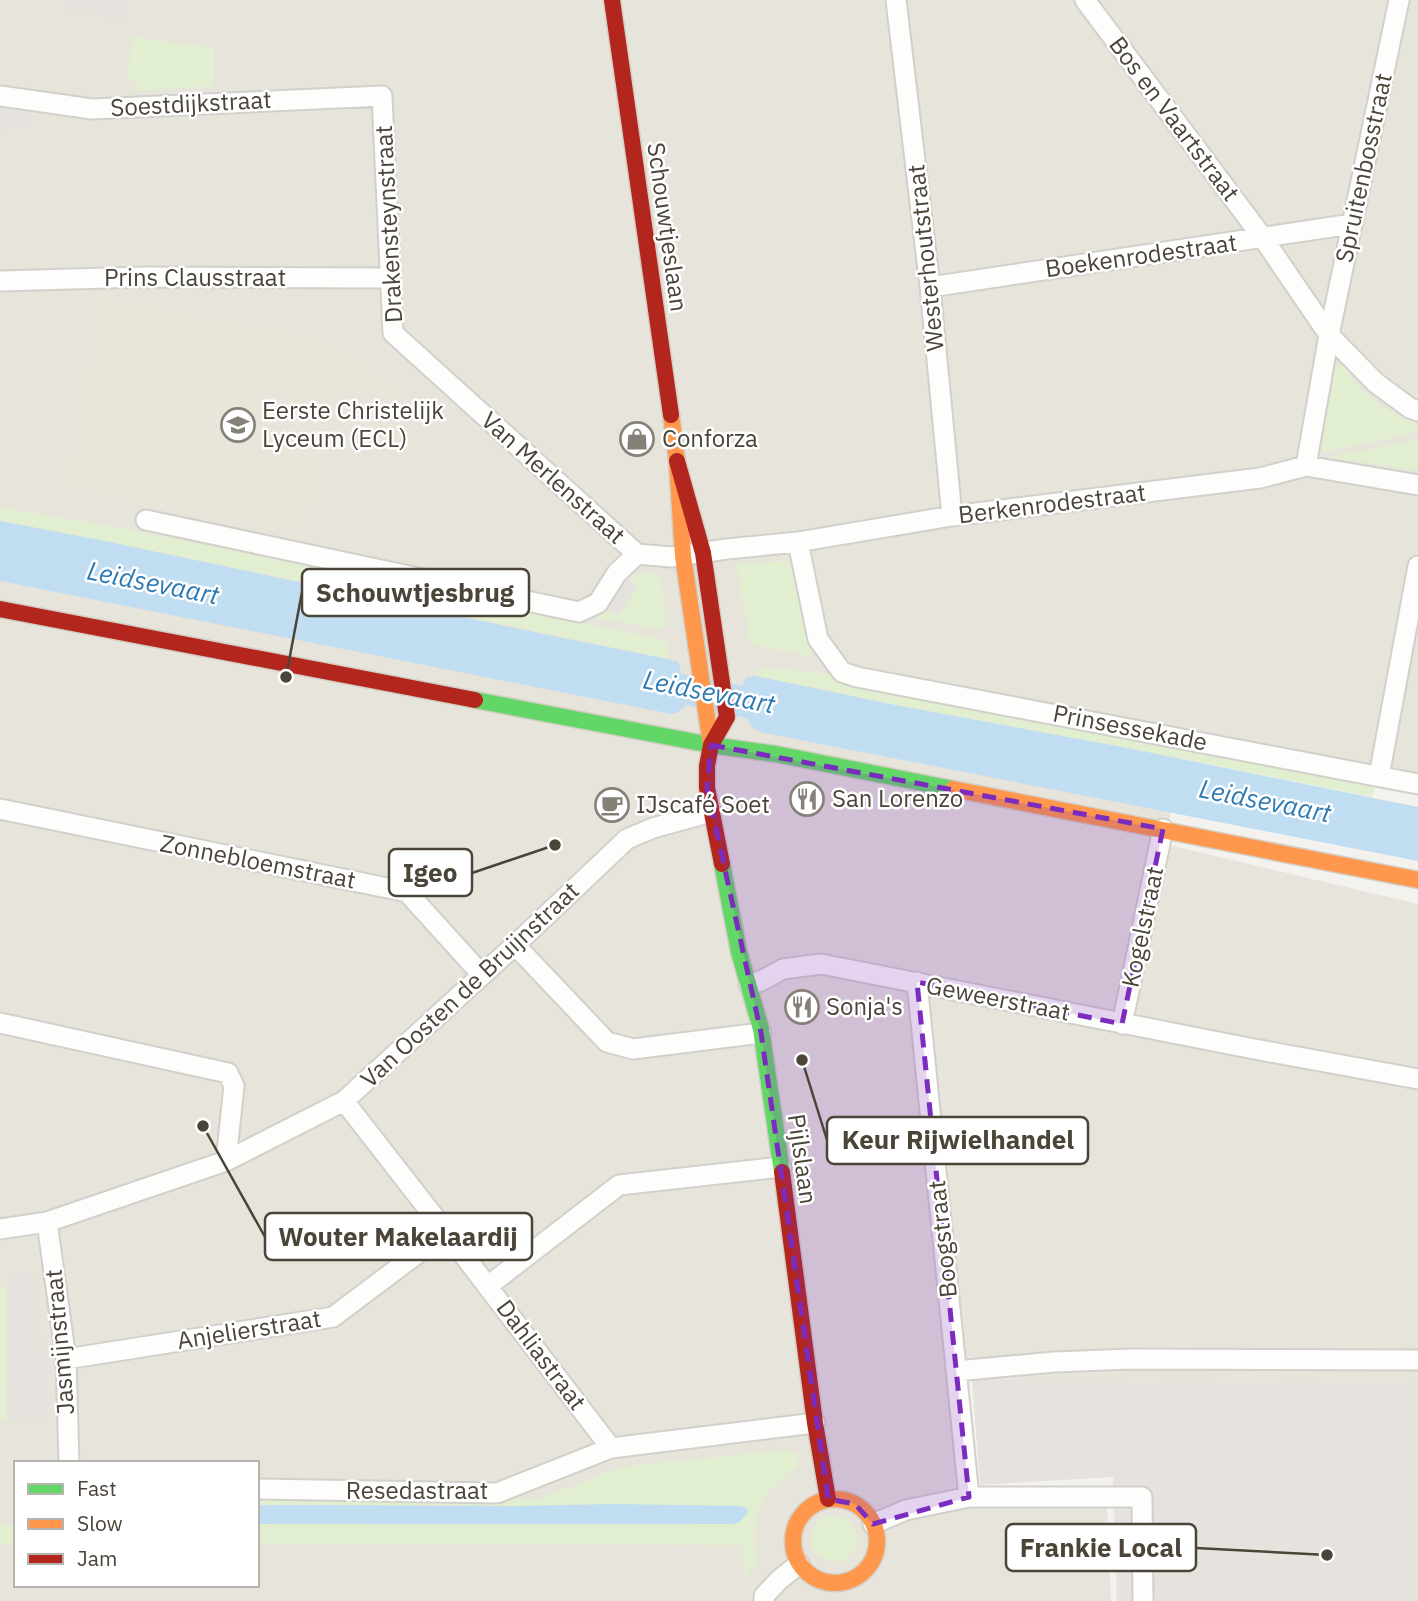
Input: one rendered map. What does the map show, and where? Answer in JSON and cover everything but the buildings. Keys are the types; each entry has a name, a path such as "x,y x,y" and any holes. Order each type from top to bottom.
{"street":[{"name":"Schouwtjeslaan","path":"612,0 677,461 683,555 712,746"},
{"name":"Westerhoutstraat","path":"896,0 930,287 952,516"},
{"name":"Bos en Vaartstraat","path":"1085,0 1263,238 1329,335 1376,383 1418,411"},
{"name":"Spruitenbosstraat","path":"1306,466 1329,335 1399,0"},
{"name":"Soestdijkstraat","path":"0,96 92,108 382,96"},
{"name":"Drakensteynstraat","path":"382,96 393,333 468,402"},
{"name":"Boekenrodestraat","path":"930,287 1352,224"},
{"name":"Prins Clausstraat","path":"0,281 144,277 390,278"},
{"name":"Van Merlenstraat","path":"468,402 637,554"},
{"name":"Schouwtjeslaan","path":"677,461 703,553 722,675 727,718 712,746"},
{"name":"Berkenrodestraat","path":"637,554 683,555 799,542 952,516 1261,478 1306,466"},
{"path":"1306,466 1418,485"},
{"path":"146,520 579,612 598,603 617,573 637,554"},
{"name":"Prinsessekade","path":"799,542 818,639 842,671 857,677 1418,784"},
{"path":"1379,776 1418,566"},
{"path":"0,609 712,746 776,754 1418,880"},
{"name":"Pijlslaan","path":"712,746 707,766 707,788 737,943 761,1033 828,1499"},
{"name":"Zonnebloemstraat","path":"0,809 407,892 482,975"},
{"name":"Van Oosten de Bruijnstraat","path":"0,1229 47,1222 226,1161 344,1101 627,839 653,828 711,811"},
{"name":"Kogelstraat","path":"1122,1024 1163,830"},
{"path":"515,945 607,1042 633,1049 761,1033"},
{"name":"Geweerstraat","path":"749,985 783,969 821,964 1418,1079"},
{"name":"Boogstraat","path":"917,982 969,1497"},
{"path":"0,1023 228,1073 234,1086 226,1161"},
{"name":"Dahliastraat","path":"344,1101 611,1448"},
{"path":"488,1286 619,1185 781,1167"},
{"name":"Jasmijnstraat","path":"47,1222 66,1359 69,1461"},
{"name":"Anjelierstraat","path":"66,1359 332,1317 446,1232"},
{"path":"956,1371 1055,1362 1132,1359 1418,1360"},
{"path":"611,1448 815,1423"},
{"name":"Resedastraat","path":"259,1489 497,1493 611,1448"},
{"path":"873,1524 906,1510 969,1497 1142,1497 1143,1601"},
{"path":"828,1499 842,1499 865,1512 873,1524 876,1546 873,1557 868,1567 850,1580 839,1583 817,1579 807,1572 794,1553 794,1530 799,1519 817,1503 828,1499"},
{"path":"764,1601 764,1596 800,1564"},
{"path":"839,1583 842,1601"}],"highlighted area":[{"path":"711,745 1163,829 1122,1024 917,982 969,1497 873,1524 855,1504 828,1499 761,1033 707,788"}],"shaded area":[{"path":"0,0 1418,0 1418,777 1186,732 1165,844 1418,904 1418,1383 950,1379 961,1493 1106,1489 1111,1601 0,1601"},
{"path":"67,0 127,0 125,21 66,9"},
{"path":"0,96 30,100 32,128 0,129"},
{"name":"Eerste Christelijk Lyceum (ECL)","path":"97,293 333,338 359,350 422,408 387,447 331,436 314,539 58,490"},
{"path":"617,573 638,585 618,616 605,609"},
{"path":"12,1272 32,1272 45,1366 45,1417 14,1419"},
{"path":"972,1379 1418,1383 1418,1601 1117,1601 1113,1477 980,1485"}],"green space":[{"path":"131,37 214,48 214,86 138,91 137,82 128,81"},
{"path":"1342,364 1362,390 1384,407 1418,424 1416,430 1411,434 1321,452 1335,369"},
{"path":"1418,440 1418,471 1329,457"},
{"path":"0,507 127,529 660,639 667,645 668,659 0,521"},
{"path":"789,561 811,656 751,644 736,564"},
{"path":"656,572 661,578 666,625 661,630 596,617 605,609 617,616 637,586 630,580 634,574"},
{"path":"758,667 857,677 1379,776 1372,797 756,676"},
{"path":"0,1286 6,1286 6,1419 0,1419"},
{"path":"786,1450 797,1453 799,1466 771,1489 760,1507 754,1528 756,1564 744,1580 743,1545 259,1544 259,1524 691,1525 459,1505 259,1505 259,1497 540,1499 620,1467"},
{"path":"834,1516 850,1523 857,1539 850,1555 834,1562 818,1555 811,1539 818,1523"},
{"path":"0,1524 14,1524 14,1544 0,1544"}],"water":[{"name":"Leidsevaart","path":"0,521 677,661 681,674 743,686 747,677 756,676 1418,807 1418,861 760,732 753,728 747,718 686,705 672,714 0,581"},
{"path":"259,1505 740,1506 748,1512 735,1524 259,1524"}],"traffic: fast":[{"path":"475,700 953,789"},
{"path":"722,864 739,952 761,1029 782,1172"}],"traffic: slow":[{"path":"671,415 683,556 711,745"},
{"path":"953,789 1418,880"},
{"path":"835,1499 858,1506 870,1518 877,1541 870,1564 858,1576 835,1583 812,1576 800,1564 793,1541 800,1518 812,1506 835,1499"}],"traffic: jam":[{"path":"612,0 671,415"},
{"path":"677,461 703,553 727,717 711,745 707,766 707,788 722,864"},
{"path":"0,609 475,700"},
{"path":"782,1172 815,1423 828,1499"}],"place":[{"name":"Eerste Christelijk Lyceum (ECL)","path":"238,425"},
{"name":"Conforza","path":"637,439"},
{"name":"Schouwtjesbrug","path":"286,677"},
{"name":"San Lorenzo","path":"807,799"},
{"name":"IJscafé Soet","path":"612,805"},
{"name":"Igeo","path":"555,845"},
{"name":"Sonja's","path":"802,1007"},
{"name":"Keur Rijwielhandel","path":"802,1060"},
{"name":"Wouter Makelaardij","path":"203,1126"},
{"name":"Frankie Local","path":"1327,1555"}]}
